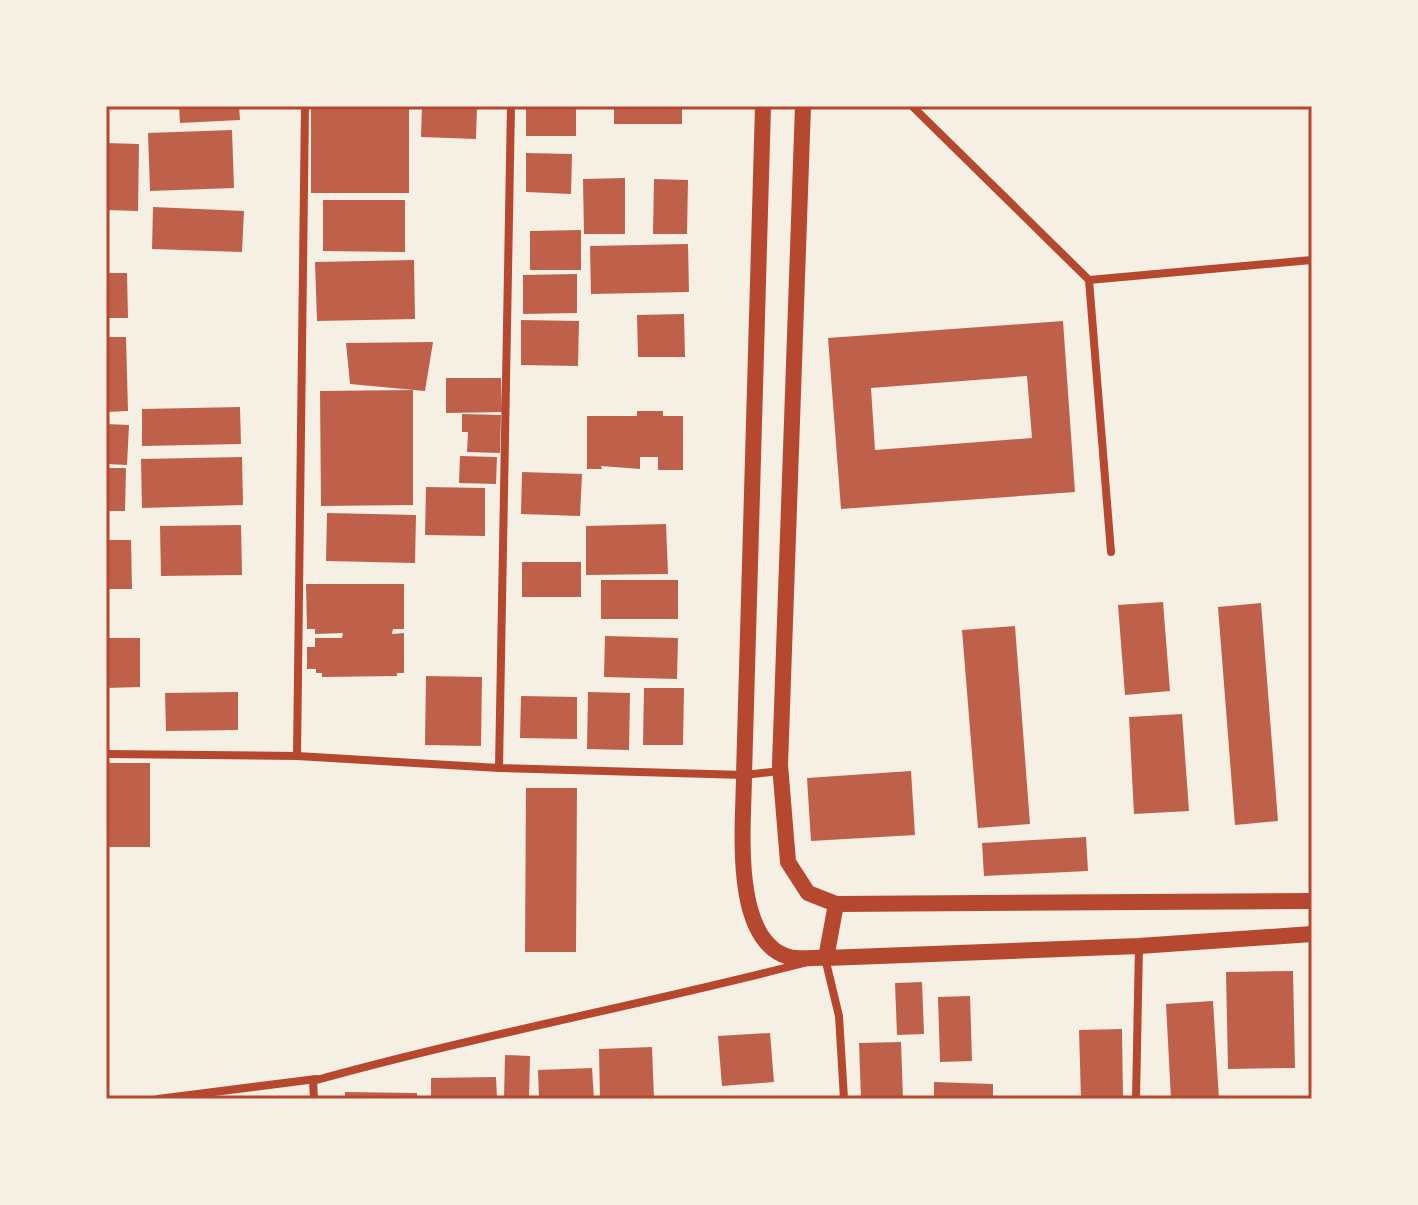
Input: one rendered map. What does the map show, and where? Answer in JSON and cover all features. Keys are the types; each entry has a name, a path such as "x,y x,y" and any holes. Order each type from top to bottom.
{"main road":[{"path":"763,106 743,881 752,918 764,941 788,957 826,958 1139,946 1312,934"},
{"path":"803,106 781,771 788,862 808,893 836,904 1312,901"},
{"path":"826,958 836,904"}],"street":[{"path":"297,756 305,106"},
{"path":"499,768 511,106"},
{"path":"912,106 1089,280 1111,552"},
{"path":"1089,280 1312,260"},
{"path":"106,754 297,756 499,768 744,775 781,771"},
{"path":"1136,1099 1139,946"},
{"path":"314,1099 313,1081 826,958 839,1016 844,1099"},
{"path":"158,1099 324,1078"}],"building":[{"path":"179,106 239,106 240,120 180,123"},
{"path":"311,106 409,106 409,193 311,193"},
{"path":"422,106 477,106 476,139 421,137"},
{"path":"526,106 576,106 576,136 526,136"},
{"path":"614,106 682,106 682,124 614,124"},
{"path":"232,130 234,188 150,191 148,133"},
{"path":"106,143 139,144 138,211 106,210"},
{"path":"526,153 572,154 571,194 526,192"},
{"path":"625,178 625,234 584,234 583,179"},
{"path":"654,179 688,180 687,234 653,234"},
{"path":"323,200 405,200 405,252 323,251"},
{"path":"153,207 244,211 242,252 152,249"},
{"path":"581,230 581,270 530,270 530,231"},
{"path":"688,244 689,292 591,294 590,246"},
{"path":"414,260 415,319 317,321 315,262"},
{"path":"106,273 127,273 128,318 106,318"},
{"path":"577,274 577,313 523,314 523,275"},
{"path":"684,314 685,357 638,357 637,315"},
{"path":"521,320 579,321 578,366 521,365"},
{"path":"1063,321 1075,492 841,509 828,338","holes":["1027,376 1032,438 875,450 871,388"]},
{"path":"106,337 126,337 128,411 106,412"},
{"path":"433,342 425,391 350,384 346,343"},
{"path":"446,378 501,378 502,412 446,413"},
{"path":"413,390 413,505 321,506 320,391"},
{"path":"240,407 241,444 142,446 142,409"},
{"path":"637,411 663,411 663,416 683,416 683,470 658,470 658,457 640,457 640,469 601,466 602,469 587,469 587,416 637,416"},
{"path":"462,414 501,415 500,453 467,452 468,432 462,432"},
{"path":"106,424 129,425 127,465 106,464"},
{"path":"460,456 497,457 496,484 459,483"},
{"path":"242,457 243,505 142,508 141,459"},
{"path":"106,468 126,468 125,511 106,511"},
{"path":"522,472 582,474 580,516 521,514"},
{"path":"426,487 485,488 485,536 425,535"},
{"path":"327,513 416,515 415,563 326,561"},
{"path":"666,524 668,574 586,575 586,526"},
{"path":"241,525 242,575 161,576 160,526"},
{"path":"106,540 131,540 132,589 106,589"},
{"path":"522,562 581,562 581,597 522,597"},
{"path":"601,580 678,580 678,619 601,619"},
{"path":"306,584 404,584 404,629 393,629 392,634 404,633 404,673 397,673 397,676 322,677 316,669 307,669 307,647 315,647 315,638 342,638 343,633 315,634 315,629 307,629"},
{"path":"1163,602 1170,691 1125,695 1118,605"},
{"path":"1261,603 1278,821 1235,825 1218,607"},
{"path":"1015,626 1030,824 978,828 962,630"},
{"path":"605,636 678,638 677,679 604,677"},
{"path":"106,638 140,638 140,687 106,688"},
{"path":"426,676 482,677 481,746 425,745"},
{"path":"644,688 684,688 683,745 643,745"},
{"path":"238,692 238,730 166,731 165,693"},
{"path":"588,692 630,693 629,750 587,749"},
{"path":"521,696 577,697 577,739 520,738"},
{"path":"1182,714 1189,811 1134,814 1129,717"},
{"path":"106,763 150,763 150,847 106,847"},
{"path":"911,771 915,835 811,841 807,778"},
{"path":"526,788 577,788 576,952 525,952"},
{"path":"1086,837 1088,871 984,876 982,843"},
{"path":"1293,971 1295,1068 1228,1069 1226,972"},
{"path":"922,982 924,1034 897,1035 895,983"},
{"path":"970,996 972,1061 940,1062 938,997"},
{"path":"1213,1001 1219,1099 1171,1099 1166,1004"},
{"path":"1122,1029 1123,1099 1081,1099 1079,1030"},
{"path":"770,1033 774,1082 722,1086 718,1036"},
{"path":"901,1042 903,1099 861,1099 859,1043"},
{"path":"652,1047 654,1099 600,1099 599,1049"},
{"path":"505,1055 530,1056 529,1099 504,1099"},
{"path":"592,1068 594,1099 539,1099 538,1070"},
{"path":"496,1077 497,1099 431,1099 431,1078"},
{"path":"934,1082 993,1084 993,1099 934,1099"},
{"path":"345,1092 417,1093 417,1099 345,1099"}]}
